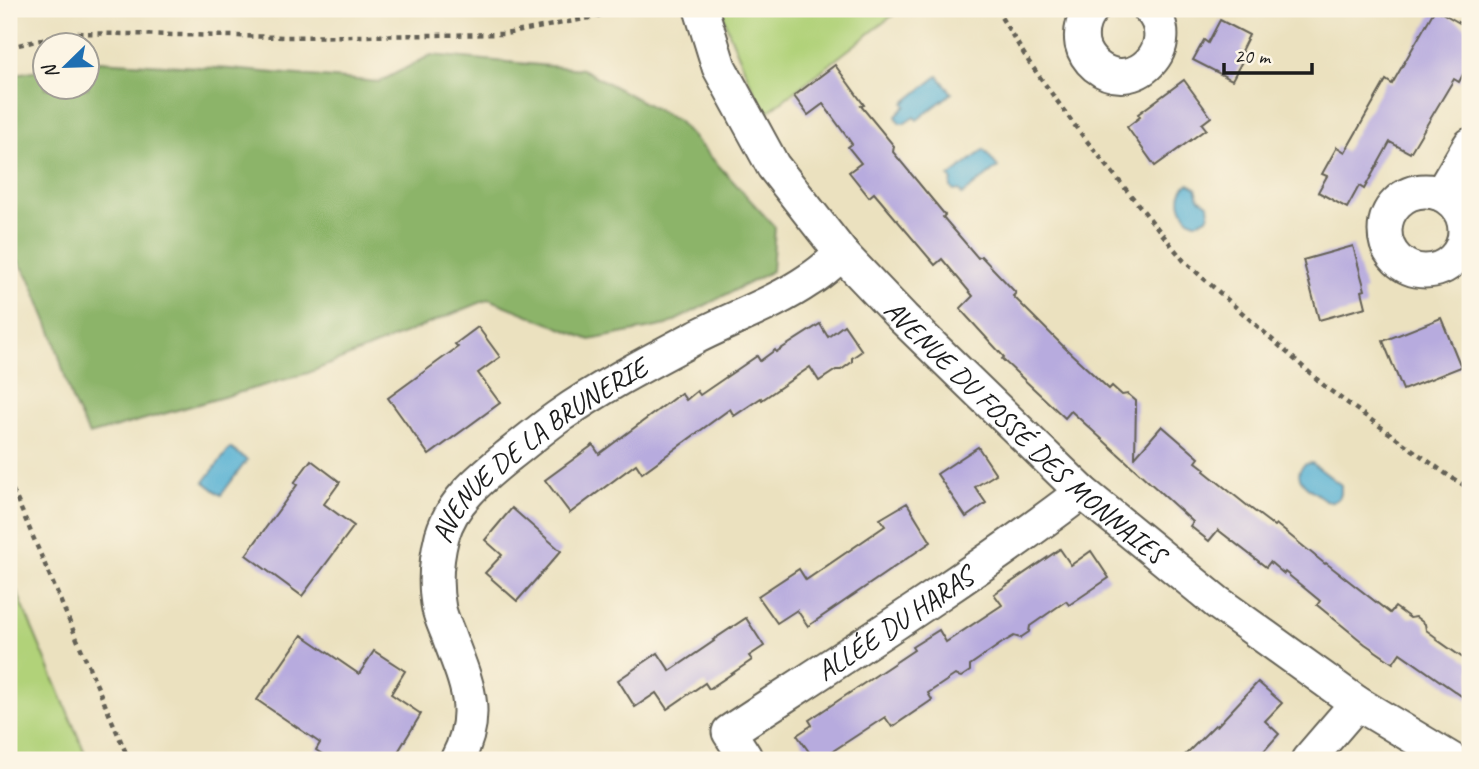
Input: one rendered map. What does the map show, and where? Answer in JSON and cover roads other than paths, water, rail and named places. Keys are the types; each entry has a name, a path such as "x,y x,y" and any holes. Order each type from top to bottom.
{"street":[{"name":"AVENUE DU FOSSÉ DES MONNAIES","path":"701,9 719,67 773,166 842,254 904,318 1082,492 1218,603 1357,703 1452,760"},
{"path":"1092,9 1082,24 1084,50 1090,61 1113,75 1139,71 1150,64 1157,52 1161,40 1160,26 1150,9"},
{"path":"1441,194 1470,145"},
{"name":"AVENUE DE LA BRUNERIE","path":"457,760 468,733 470,704 468,689 439,611 436,589 436,569 442,535 457,504 491,470 560,416 655,359 810,280 842,254"},
{"name":"ALLÉE DU HARAS","path":"743,760 745,757 729,732 1043,522 1082,492"},
{"path":"1308,760 1357,703"}],"water":[{"path":"938,76 952,93 917,120 914,117 905,123 899,123 896,116 906,106 904,103"},
{"path":"984,150 998,167 962,195 959,190 954,191 949,177"},
{"path":"1189,184 1196,188 1199,198 1208,204 1207,218 1199,222 1186,216 1181,205 1181,193"},
{"path":"230,448 247,460 221,495 204,482"},
{"path":"1312,463 1341,485 1341,494 1336,500 1325,500 1300,478 1301,468"}]}
